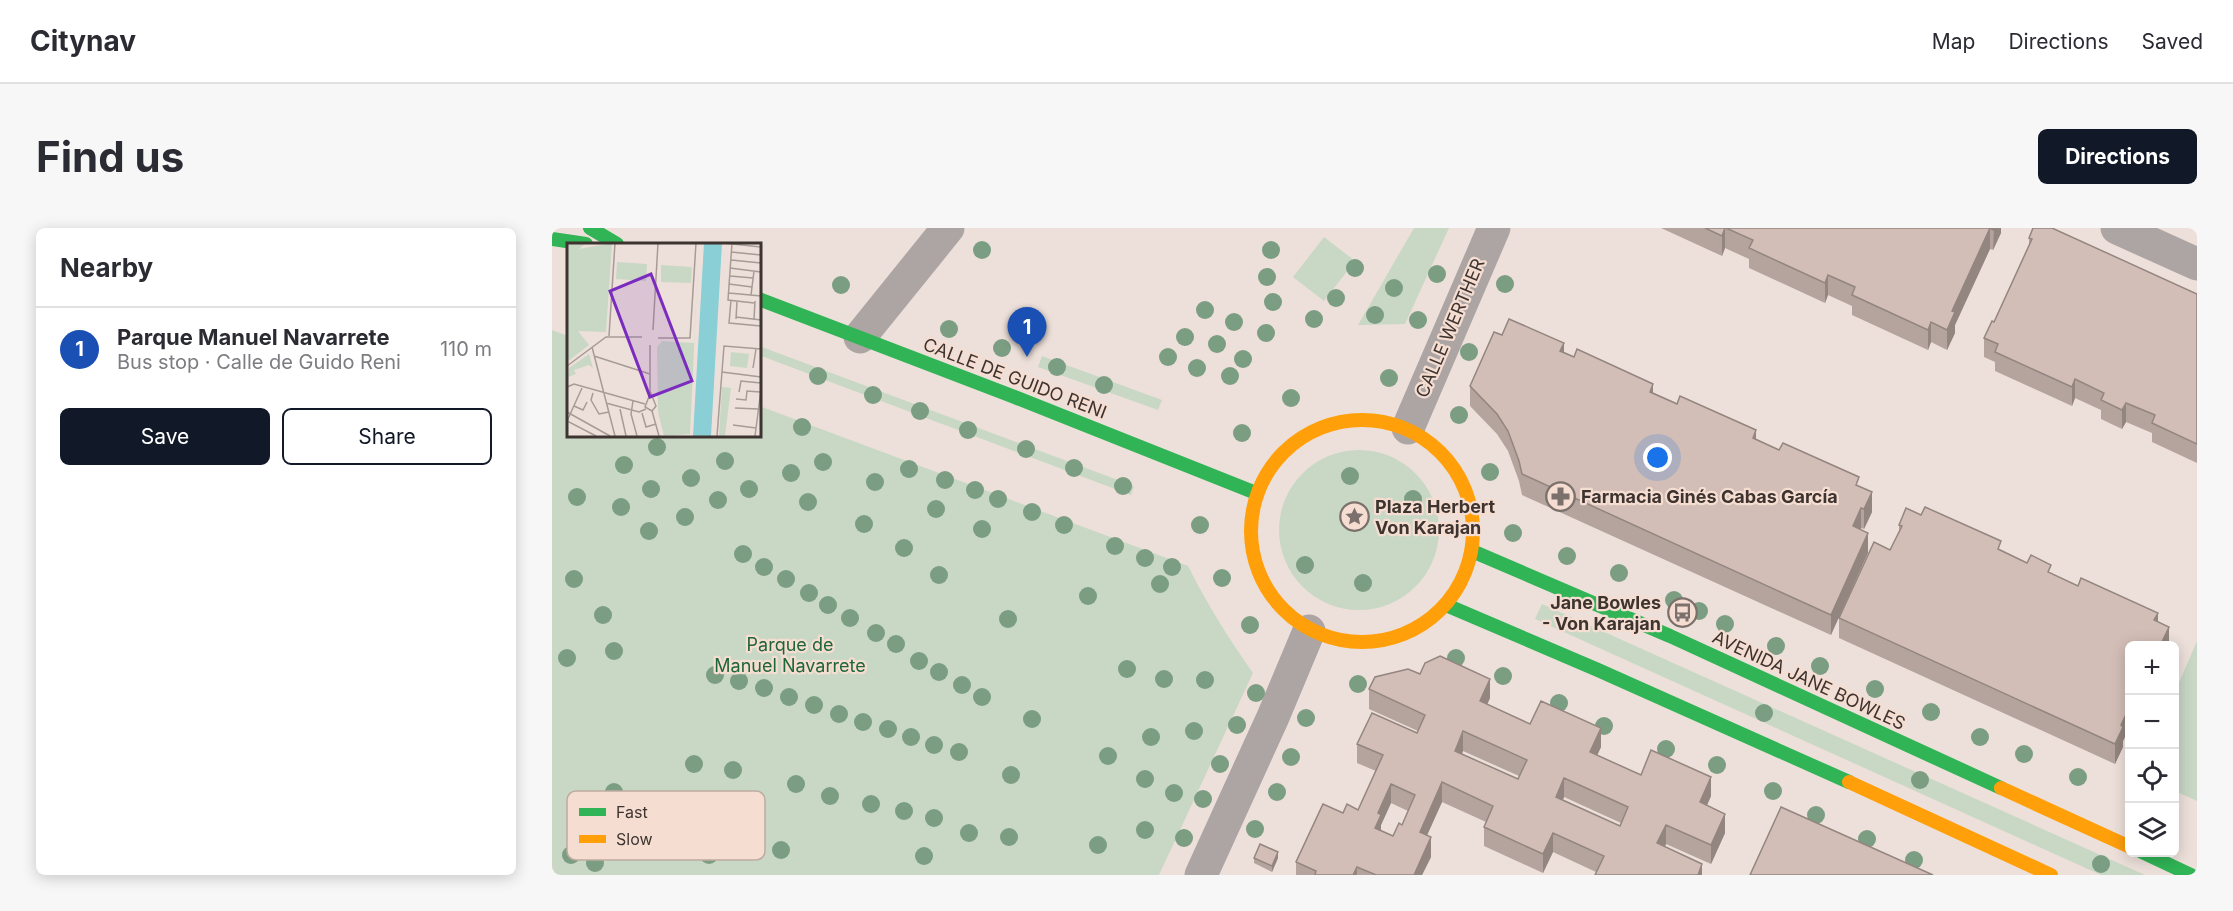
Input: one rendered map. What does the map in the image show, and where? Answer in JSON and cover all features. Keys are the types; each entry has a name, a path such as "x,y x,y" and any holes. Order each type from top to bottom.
{"main road":[{"path":"590,228 615,243"},
{"path":"552,239 579,243"},
{"name":"CALLE DE GUIDO RENI","path":"760,299 1154,451 1256,493"},
{"path":"1356,419 1384,421 1407,428 1449,460 1470,503 1472,551 1462,580 1446,605 1416,630 1379,642 1341,642 1309,631 1277,605 1258,573 1250,538 1256,493 1273,463 1297,439 1328,424 1356,419"},
{"name":"AVENIDA JANE BOWLES","path":"1472,551 1670,636 2125,845"},
{"path":"1446,605 1772,748 2051,875"},
{"path":"2153,857 2191,875"}],"street":[{"path":"860,337 948,228"},
{"name":"CALLE WERTHER","path":"1407,428 1494,228"},
{"path":"2117,228 2197,264"},
{"path":"1202,875 1309,631"}],"green space":[{"path":"1414,228 1449,228 1405,324 1358,325"},
{"path":"1324,237 1355,261 1324,301 1293,277"},
{"name":"Parque de Manuel Navarrete","path":"552,330 567,336 567,436 760,436 760,406 1188,566 1219,621 1253,673 1159,875 552,875"},
{"path":"760,346 1134,486 1131,495 760,355"},
{"path":"1042,356 1162,400 1158,410 1038,367"},
{"path":"1359,450 1375,451 1390,456 1404,463 1416,473 1426,485 1433,499 1438,514 1438,546 1433,561 1426,575 1416,587 1404,597 1390,604 1375,609 1359,610 1343,609 1328,604 1314,597 1302,587 1292,575 1285,561 1280,546 1279,530 1280,514 1285,499 1292,485 1302,473 1314,463 1328,456 1343,451"},
{"path":"1542,604 2145,875 2101,875 1535,619"},
{"path":"2197,641 2197,801 2179,793 2179,683"}],"building":[{"path":"1705,228 1725,228 1722,236"},
{"path":"1726,228 1990,228 1952,311 1955,312 1947,330 1931,322 1928,330 1852,295 1855,287 1828,275 1825,283 1749,248 1753,240"},
{"path":"2033,228 2052,228 2197,294 2197,444 2152,423 2155,415 2126,403 2122,410 2101,400 2104,393 2075,379 2072,387 1995,352 1998,344 1984,338 1992,321 1994,322 2032,239 2029,238"},
{"path":"1509,319 1564,343 1560,351 1574,357 1577,349 1653,384 1650,392 1677,404 1680,396 1756,430 1753,438 1779,450 1783,443 1859,477 1856,485 1872,492 1853,526 1868,533 1831,615 1522,474 1508,431 1497,414 1470,386 1494,332 1502,335"},
{"path":"1925,507 2001,541 1998,549 2027,563 2031,555 2051,565 2048,572 2078,586 2081,578 2158,613 2154,620 2169,627 2162,641 2125,641 2125,717 2115,744 1839,618 1874,542 1890,550 1902,526 1899,525 1906,508 1921,515"},
{"path":"1440,656 1490,679 1480,701 1530,724 1541,701 1601,728 1590,752 1641,775 1651,750 1711,777 1700,802 1725,814 1711,845 1666,825 1657,843 1702,864 1698,875 1595,875 1604,856 1553,833 1543,854 1484,827 1493,806 1442,782 1420,832 1431,837 1414,875 1376,875 1357,867 1353,875 1315,875 1316,871 1296,862 1323,804 1343,813 1347,804 1358,810 1383,755 1357,744 1372,713 1417,733 1425,715 1369,689 1375,677 1408,669 1420,674 1425,663","holes":["1463,731 1527,760 1518,779 1455,751","1564,778 1628,807 1620,826 1556,797","1391,784 1415,795 1402,825 1399,823 1393,836 1375,828 1381,815 1378,813"]},
{"path":"1781,807 1933,875 1750,875"},
{"path":"1260,844 1278,852 1272,866 1254,858"}],"traffic: fast":[{"path":"590,228 615,243"},
{"path":"552,239 579,243"},
{"path":"760,299 1256,493"},
{"path":"1472,551 1670,636 2001,788"},
{"path":"1446,605 1849,782"},
{"path":"2153,857 2191,875"}],"traffic: slow":[{"path":"1351,420 1373,420 1405,428 1441,452 1465,488 1471,509 1473,531 1471,553 1465,574 1441,610 1405,634 1373,642 1351,642 1319,634 1283,610 1259,574 1251,542 1251,520 1259,488 1283,452 1319,428 1351,420"},
{"path":"1849,782 2051,875"},
{"path":"2001,788 2125,845"}],"place":[{"name":"Parque Manuel Navarrete","path":"1027,357"},
{"name":"Farmacia Ginés Cabas García","path":"1560,496"},
{"name":"Plaza Herbert Von Karajan","path":"1354,516"},
{"name":"Jane Bowles - Von Karajan","path":"1682,612"}]}
